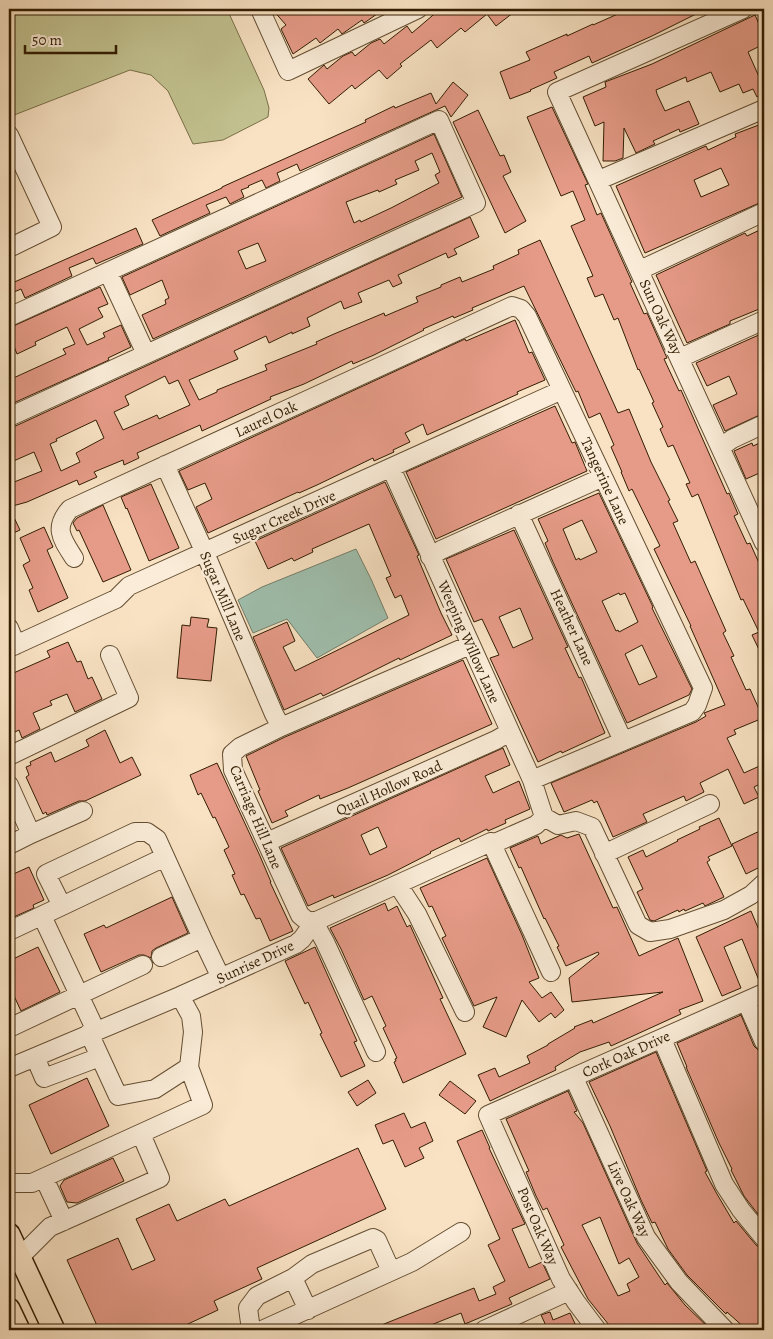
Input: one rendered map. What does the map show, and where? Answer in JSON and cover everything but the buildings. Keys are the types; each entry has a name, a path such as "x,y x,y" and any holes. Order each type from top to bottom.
{"main road":[{"path":"9,1234 54,1330"},
{"path":"9,1309 19,1330"}],"street":[{"path":"260,9 288,71 418,9"},
{"name":"Sun Oak Way","path":"743,9 557,92 763,536"},
{"path":"599,180 764,109"},
{"path":"9,317 439,120 476,203 9,417"},
{"path":"9,136 52,227 9,248"},
{"path":"640,270 764,212"},
{"path":"108,272 146,354"},
{"name":"Tangerine Lane","path":"512,306 521,309 527,316 702,688 702,693 692,712 623,741"},
{"name":"Laurel Oak","path":"74,558 62,538 60,527 63,517 70,509 512,306"},
{"path":"680,358 764,320"},
{"name":"Sugar Creek Drive","path":"12,646 116,599 129,586 562,390"},
{"path":"721,447 732,438 764,424"},
{"name":"Sugar Mill Lane","path":"165,465 281,727"},
{"name":"Weeping Willow Lane","path":"391,468 532,780 544,817"},
{"path":"430,557 440,550 603,477"},
{"name":"Heather Lane","path":"520,514 623,741"},
{"path":"9,628 12,646"},
{"path":"281,727 470,645"},
{"path":"9,756 129,698 110,655"},
{"name":"Carriage Hill Lane","path":"281,727 240,747 232,754 233,770 300,915 306,920 314,922"},
{"name":"Quail Hollow Road","path":"267,842 510,732"},
{"path":"532,780 623,741"},
{"path":"9,785 31,834"},
{"path":"604,854 710,804"},
{"path":"9,845 83,811"},
{"path":"544,817 558,825 576,822 592,827 638,926 650,932 670,929 724,910 750,895 764,883"},
{"name":"Sunrise Drive","path":"9,1068 180,996 296,944 314,922 491,842 495,843 536,825 544,817"},
{"path":"62,906 46,874 135,832 147,832 157,839 221,978"},
{"path":"491,842 551,972"},
{"path":"9,931 165,858"},
{"path":"398,885 417,914 465,1012"},
{"path":"42,916 79,995 100,1057 118,1096 155,1089 189,1067"},
{"path":"314,922 376,1052"},
{"path":"161,957 202,938"},
{"path":"9,1028 143,965"},
{"name":"Cork Oak Drive","path":"488,1116 764,993"},
{"path":"9,1183 32,1183 203,1105 189,1067 193,1032 191,1016 180,996"},
{"path":"746,1001 764,1042"},
{"path":"662,1039 724,1184 741,1210 764,1238"},
{"path":"35,1057 44,1078 100,1057"},
{"name":"Live Oak Way","path":"574,1078 646,1237 679,1282 725,1330"},
{"name":"Post Oak Way","path":"488,1116 521,1185 548,1250 569,1291 597,1330"},
{"path":"20,1257 50,1227 160,1178 142,1134"},
{"path":"44,1178 64,1221"},
{"path":"262,1330 412,1262 461,1232"},
{"path":"252,1330 248,1308 257,1296 293,1278 312,1264 373,1238 377,1240 391,1272"},
{"path":"293,1278 308,1310"},
{"path":"484,1330 569,1291"}],"green space":[{"path":"9,9 227,9 264,90 269,108 268,117 223,140 193,144 168,91 151,75 130,70 9,117"}],"shaded area":[{"path":"356,549 388,618 317,658 287,619 253,633 238,600 262,587"}]}
